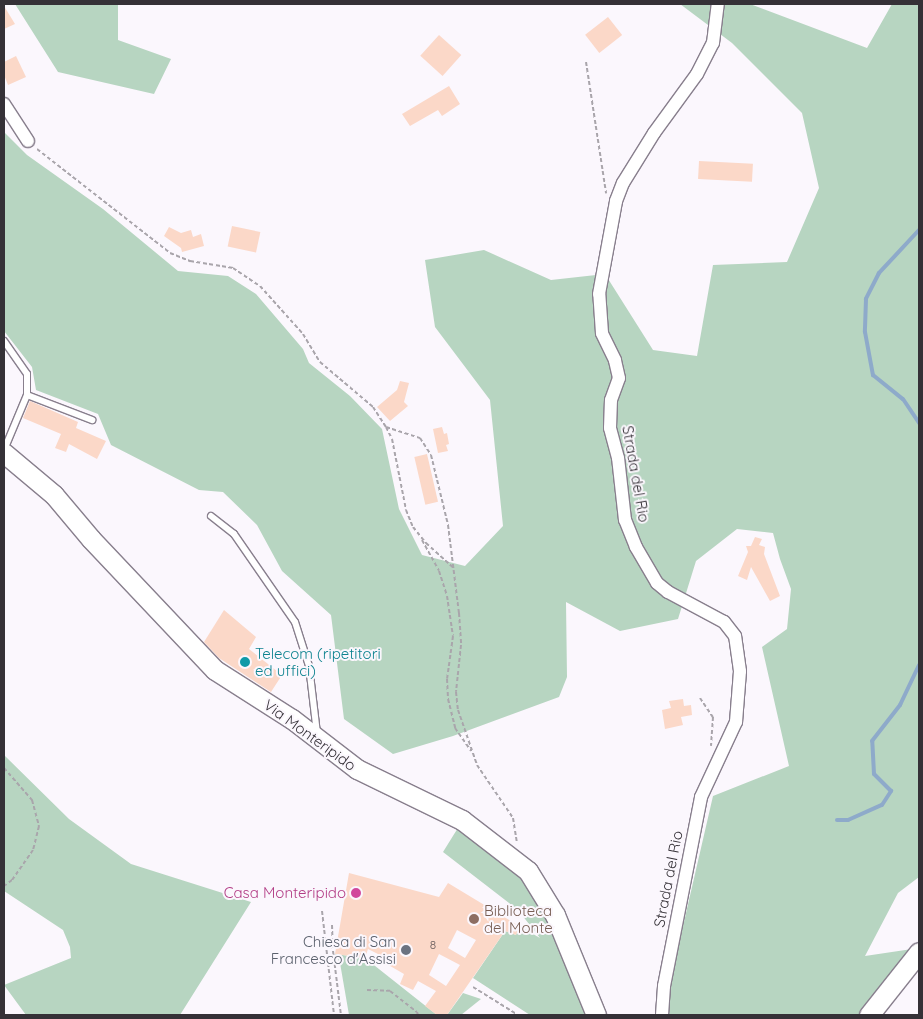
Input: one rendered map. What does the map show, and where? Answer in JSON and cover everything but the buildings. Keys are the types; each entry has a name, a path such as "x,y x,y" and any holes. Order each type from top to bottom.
{"street":[{"name":"Strada del Rio","path":"662,1015 664,986 701,797 736,722 740,671 735,636 724,622 668,592 657,583 636,547 625,520 618,458 610,428 611,400 619,378 615,360 602,333 599,294 616,201 622,183 654,133 697,74 713,43 718,4"},
{"path":"4,104 28,141"},
{"name":"Via Monteripido","path":"4,452 54,495 91,539 215,670 292,719 358,769 462,820 528,871 555,915 596,1015"},
{"path":"869,1015 919,952"}],"lane":[{"path":"4,341 27,374 26,395 4,452"},
{"path":"26,395 92,420"},
{"path":"211,516 234,534 295,622 309,666 318,739"}],"path":[{"path":"586,62 606,195"},
{"path":"28,141 170,253 190,261 232,268 260,286 303,334 320,362 373,408 392,439 406,510 413,527 439,570 447,596 453,636 447,679 448,699 456,728 473,754"},
{"path":"386,427 420,438 431,455 448,525 461,628 458,710 478,765 513,818 518,851 528,871"},
{"path":"420,536 454,568"},
{"path":"700,698 713,717 714,731 709,754"},
{"path":"4,768 32,800 39,826 33,850 12,880 4,886"},
{"path":"322,911 334,1015"},
{"path":"332,925 333,951 341,1015"},
{"path":"473,987 518,1015"},
{"path":"367,990 390,991 417,1012 418,1015"}],"green space":[{"path":"15,4 118,4 118,40 171,59 154,94 58,72"},
{"path":"680,4 750,4 867,48 892,4 919,4 919,877 898,893 865,956 912,949 859,1015 662,1015 664,986 680,939 713,796 789,766 762,647 787,629 791,589 773,533 737,529 696,561 678,619 620,631 566,602 567,677 559,697 453,736 393,754 344,719 331,615 282,571 257,525 223,492 199,490 111,445 98,414 36,390 32,367 4,331 4,132 27,155 103,209 178,271 228,276 256,294 303,349 309,363 350,396 382,429 399,509 422,555 465,566 503,526 490,400 435,327 425,260 484,250 551,280 605,274 653,350 697,356 713,265 787,262 819,188 802,113 732,43"},
{"path":"4,755 69,819 131,864 251,902 180,1015 26,1015 4,985 71,958 70,947 63,930 4,891"},
{"path":"461,823 526,873 592,1015 530,1015 473,978 505,931 516,935 519,926 540,938 518,910 443,852"},
{"path":"335,954 365,958 437,1015 349,1015 340,963"},
{"path":"463,993 481,999 461,1015 447,1015"}],"waterway":[{"path":"919,230 879,273 866,299 865,332 873,375 903,399 919,423"},
{"path":"837,820 848,820 882,805 891,791 874,774 872,741 900,705 919,665"}],"place":[{"name":"Telecom (ripetitori ed uffici)","path":"245,662"},
{"name":"Casa Monteripido","path":"356,893"},
{"name":"Biblioteca del Monte","path":"474,919"},
{"name":"Chiesa di San Francesco d'Assisi","path":"406,950"}]}
